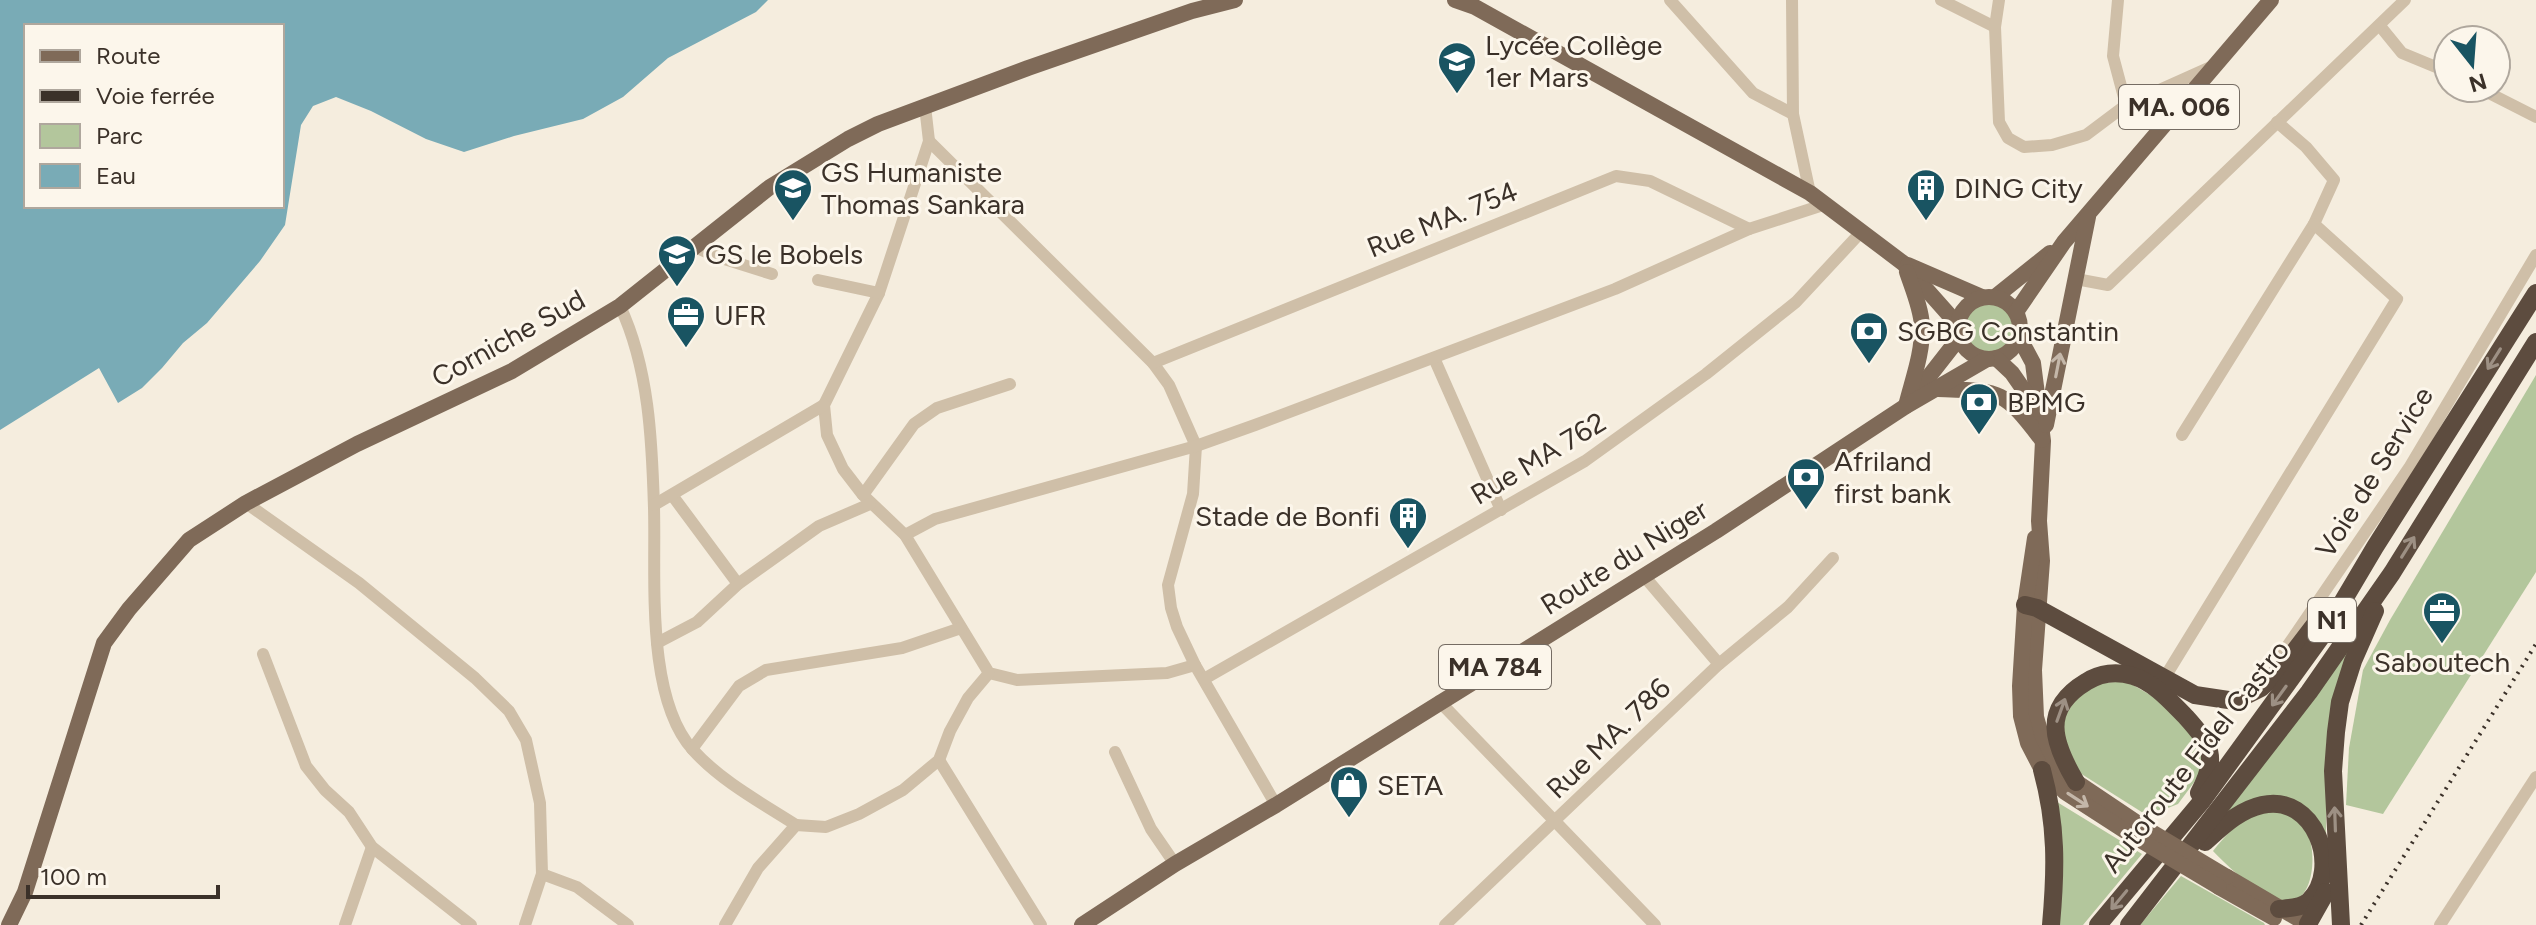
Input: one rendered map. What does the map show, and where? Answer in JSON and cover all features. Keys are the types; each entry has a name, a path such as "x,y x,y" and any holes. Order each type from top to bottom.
{"highway":[{"name":"Autoroute Fidel Castro","path":"2098,925 2185,821 2324,633 2536,293"},
{"name":"Autoroute Fidel Castro","path":"2129,925 2309,692 2392,573 2536,342"},
{"path":"2031,606 2195,695 2235,701 2261,688 2281,669 2375,547"},
{"path":"2341,925 2333,771 2340,702 2353,661 2392,573"},
{"path":"2076,782 2062,759 2056,734 2061,701 2097,675 2112,673 2133,676 2158,688 2208,743 2211,764 2185,821"},
{"path":"2042,770 2052,808 2055,836 2051,925"},
{"path":"2173,871 2231,819 2263,804 2278,804 2304,814 2319,838 2322,865 2318,884 2297,922"},
{"path":"2297,922 2324,897 2337,863"}],"main road":[{"name":"Corniche Sud","path":"9,925 25,892 104,643 189,540 246,503 357,444 512,371 620,306 770,187 878,124 1163,21 1235,0"},
{"path":"1455,0 1472,4 1826,204 1903,263 1958,331 1970,352 1991,358 2012,373 2040,416"},
{"name":"MA. 006","path":"2088,215 2271,0"},
{"path":"2016,312 2064,242 2088,215"},
{"path":"2088,215 2043,441 2039,521 2042,561 2031,606 2021,716 2028,743 2042,770 2065,792 2297,922"},
{"path":"1958,331 1965,307 1988,297 2064,242"},
{"path":"1903,263 2003,300 2016,312 2019,337 2033,363 2043,441"},
{"path":"1903,263 1918,304 1922,327 1906,406"},
{"name":"Route du Niger","path":"1906,406 1958,331"},
{"path":"1991,358 2006,354 2019,337"},
{"name":"Route du Niger","path":"1082,925 1175,864 1276,805 1644,576 1906,406 1991,358"},
{"path":"1938,389 1985,391 2000,395 2015,405 2043,441"},
{"path":"2031,606 2036,717 2044,745 2057,764 2076,782 2135,830"}],"street":[{"path":"1670,0 1753,93 1793,114"},
{"path":"1792,0 1793,114 1810,193"},
{"path":"1941,0 1995,27"},
{"path":"1999,0 1995,27 1999,122 2008,138 2024,147 2063,142 2086,135 2126,105 2213,66"},
{"path":"2118,0 2113,56 2126,105"},
{"path":"2076,279 2108,285 2405,0"},
{"path":"2380,26 2402,53 2432,65"},
{"path":"2510,104 2536,117"},
{"path":"925,106 929,141 879,293 824,405 827,435 843,469 866,500 905,535 989,673 1017,680 1167,673 1195,665"},
{"path":"2182,435 2314,224 2334,180 2306,147 2277,122"},
{"path":"929,141 1153,363 1169,385 1196,446 1193,494 1168,585 1177,627 1195,665 1276,805"},
{"name":"Rue MA. 754","path":"1153,363 1616,176 1650,181 1749,229"},
{"path":"905,535 935,519 1196,446 1615,289 1749,229 1826,204"},
{"path":"2165,677 2397,299 2314,224"},
{"name":"Rue MA 762","path":"1204,679 1585,461 1706,374 1796,302 1862,231"},
{"path":"693,246 772,274"},
{"name":"Voie de Service","path":"2235,701 2263,679 2333,581 2409,468 2536,255"},
{"path":"818,280 879,293"},
{"path":"620,306 634,337 645,388 654,505 657,643 664,688 675,722 692,749 731,784 796,825 826,827 859,814 903,790 939,760 968,698 989,673"},
{"path":"1434,358 1501,510"},
{"path":"657,643 697,622 738,584 819,526 866,500 914,424 937,408 1010,384"},
{"path":"654,505 824,405"},
{"path":"672,495 738,584"},
{"path":"246,503 359,583 475,678 509,711 526,740 540,803 542,874 525,925"},
{"name":"Rue MA. 786","path":"1445,925 1719,664 1788,607 1833,558"},
{"path":"1644,576 1719,664"},
{"path":"692,749 739,686 766,670 902,648 961,628"},
{"path":"263,654 306,766 325,790 349,812 372,847 471,925"},
{"path":"1439,701 1655,925"},
{"path":"1115,752 1151,829 1175,864"},
{"path":"939,760 1041,925"},
{"path":"2440,925 2536,777"},
{"path":"725,925 758,868 796,825"},
{"path":"345,925 372,847"},
{"path":"542,874 577,887 628,925"}],"green space":[{"path":"1988,300 2008,308 2016,328 2008,348 1988,356 1968,348 1960,328 1968,308"},
{"path":"2536,375 2536,572 2383,814 2346,805 2349,748 2363,670"},
{"path":"2356,632 2334,695 2326,747 2326,850 2296,802 2212,826"},
{"path":"2126,681 2159,700 2194,736 2202,760 2198,777 2178,804 2148,816 2072,768 2060,721 2067,705 2092,684"},
{"path":"2057,802 2142,854 2083,925 2055,925 2061,848"},
{"path":"2280,809 2305,829 2311,846 2310,881 2299,898 2291,901 2260,891 2213,851 2242,822"},
{"path":"2181,876 2264,923 2265,925 2140,925"}],"water":[{"path":"0,0 768,0 756,12 668,58 623,97 583,119 464,152 426,139 336,97 313,106 301,125 285,225 260,261 207,323 183,343 142,388 118,403 99,368 0,430"}],"railway":[{"path":"2361,925 2536,644"}],"place":[{"name":"Lycée Collège 1er Mars","path":"1457,95"},
{"name":"GS Humaniste Thomas Sankara","path":"793,222"},
{"name":"DING City","path":"1926,222"},
{"name":"GS le Bobels","path":"677,288"},
{"name":"UFR","path":"686,349"},
{"name":"SGBG Constantin","path":"1869,365"},
{"name":"BPMG","path":"1979,436"},
{"name":"Afriland first bank","path":"1806,511"},
{"name":"Stade de Bonfi","path":"1408,550"},
{"name":"Saboutech","path":"2442,645"},
{"name":"SETA","path":"1349,819"}]}
